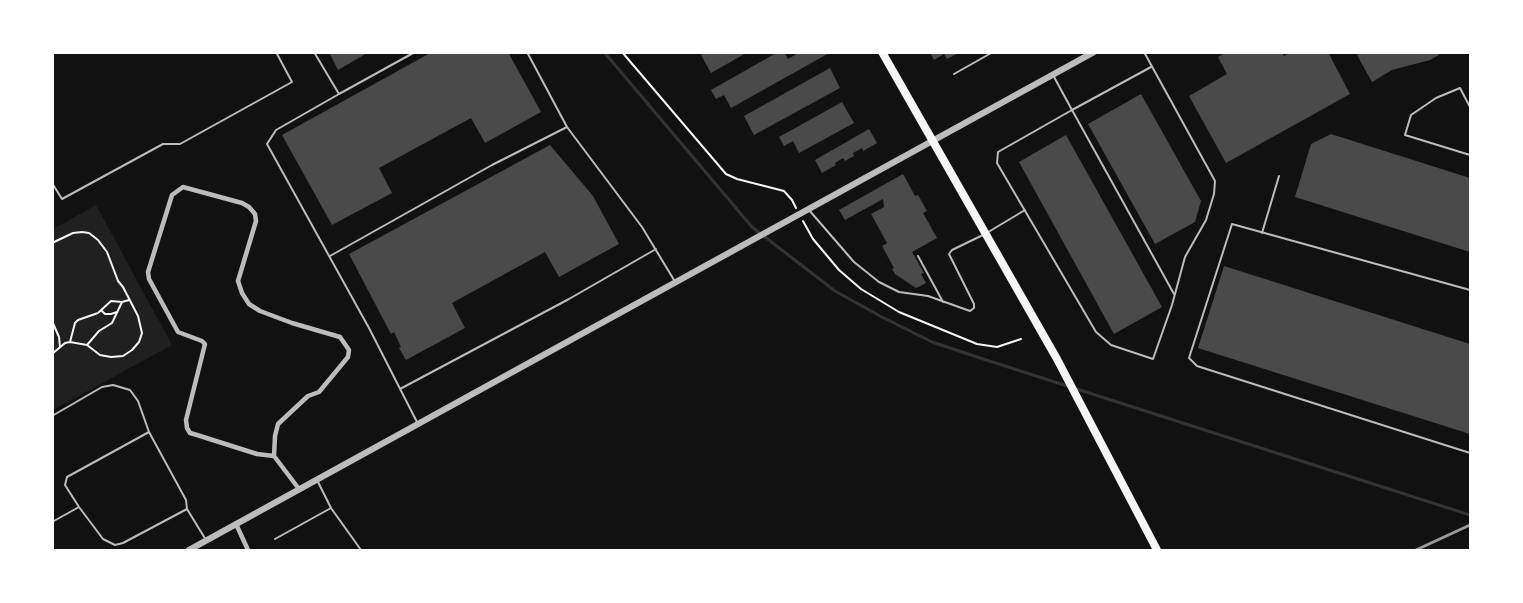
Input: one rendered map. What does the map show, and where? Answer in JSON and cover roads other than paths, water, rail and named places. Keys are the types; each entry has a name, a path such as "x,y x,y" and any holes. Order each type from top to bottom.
{"main road":[{"path":"882,52 1057,359 1157,550"}],"street":[{"path":"189,550 1094,52"},
{"path":"274,456 257,454 190,433 187,428 186,420 205,344 178,332 149,279 148,273 172,195 183,187 242,203 255,214 256,221 238,281 249,304 260,311 292,323 340,337 349,350 348,357 319,392 308,396 278,424 274,456 299,489"},
{"path":"236,524 248,550"}],"lane":[{"path":"52,183 62,199 163,144 180,144 292,81 276,52"},
{"path":"314,52 339,94"},
{"path":"415,52 276,130 267,144 418,424"},
{"path":"527,52 567,127 642,227 675,282"},
{"path":"954,74 993,52"},
{"path":"1144,52 1215,182 1206,220 1185,257 1154,359 1111,345 1096,332 998,163 998,152 1151,67"},
{"path":"1053,75 1174,294"},
{"path":"1470,107 1460,88 1436,98 1412,115 1406,135 1470,155"},
{"path":"329,256 492,165 567,127"},
{"path":"1262,232 1279,176"},
{"path":"809,209 854,262 879,282 899,292 928,296 970,311 974,308 974,304 949,254 952,250 986,234 1025,210"},
{"path":"1470,290 1232,224 1189,358 1197,366 1470,453"},
{"path":"400,389 558,305 656,249"},
{"path":"918,256 943,302"},
{"path":"52,416 102,387 113,385 130,390 138,401 149,432 186,500 187,509 206,541"},
{"path":"149,432 67,477 65,484 103,539 115,544 123,543 187,509"},
{"path":"317,479 331,508 361,550"},
{"path":"52,522 79,507"},
{"path":"275,539 331,508"}],"waterway":[{"path":"604,52 752,227 835,291 880,316 932,342 1470,515"}],"railway":[{"path":"1416,550 1470,525"}]}
